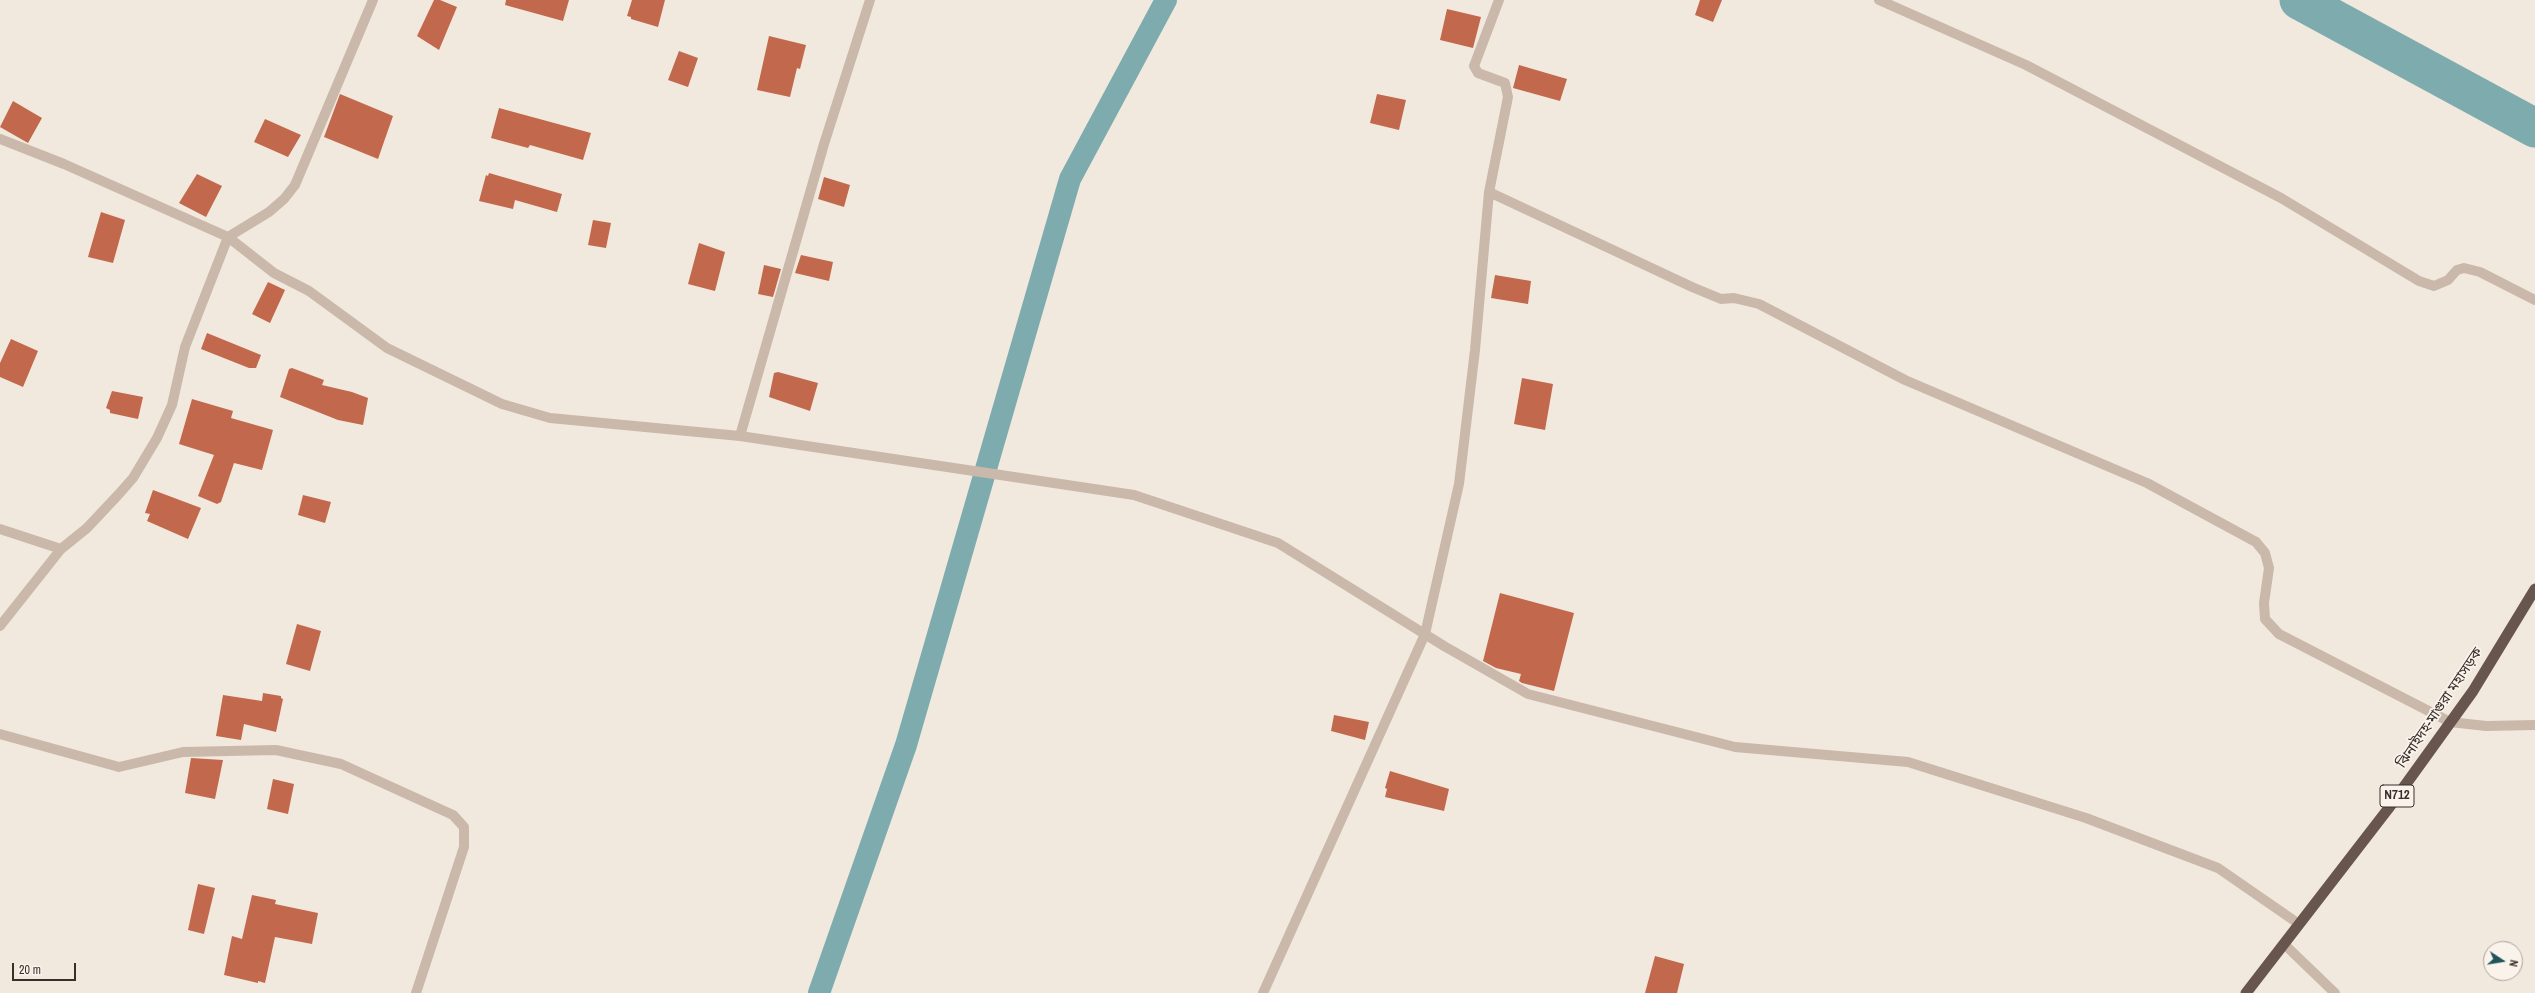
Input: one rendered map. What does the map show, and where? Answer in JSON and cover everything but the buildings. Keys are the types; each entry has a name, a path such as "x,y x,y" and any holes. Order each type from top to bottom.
{"highway":[{"name":"ঝিনাইদহ-মাগুরা মহাসড়ক","path":"2246,993 2388,809 2473,691 2535,589"}],"street":[{"path":"0,626 61,549 87,528 133,478 157,438 172,405 184,347 228,237 269,212 284,200 295,185 309,156 373,0"},
{"path":"740,436 824,144 870,0"},
{"path":"1263,993 1425,634 1459,484 1475,350 1489,192 1507,89 1505,83 1478,74 1474,66 1499,0"},
{"path":"1879,0 2026,65 2280,198 2419,281 2434,286 2448,280 2457,270 2464,268 2480,272 2535,300"},
{"path":"0,139 64,164 228,237 274,272 309,291 387,348 502,404 550,418 740,436 1134,495 1278,543 1425,634 1528,694 1735,747 1908,762 2086,818 2218,868 2299,924"},
{"path":"1489,192 1692,288 1721,299 1734,298 1758,304 1905,380 2147,483 2256,542 2265,553 2269,568 2264,603 2265,619 2279,634 2450,722 2486,726 2535,725"},
{"path":"0,530 61,549"},
{"path":"0,734 119,767 182,752 276,750 341,764 454,815 464,827 464,847 416,993"},
{"path":"2284,944 2335,993"}],"waterway":[{"path":"819,993 906,745 1070,179 1166,0"},
{"path":"2299,0 2535,128"}]}
